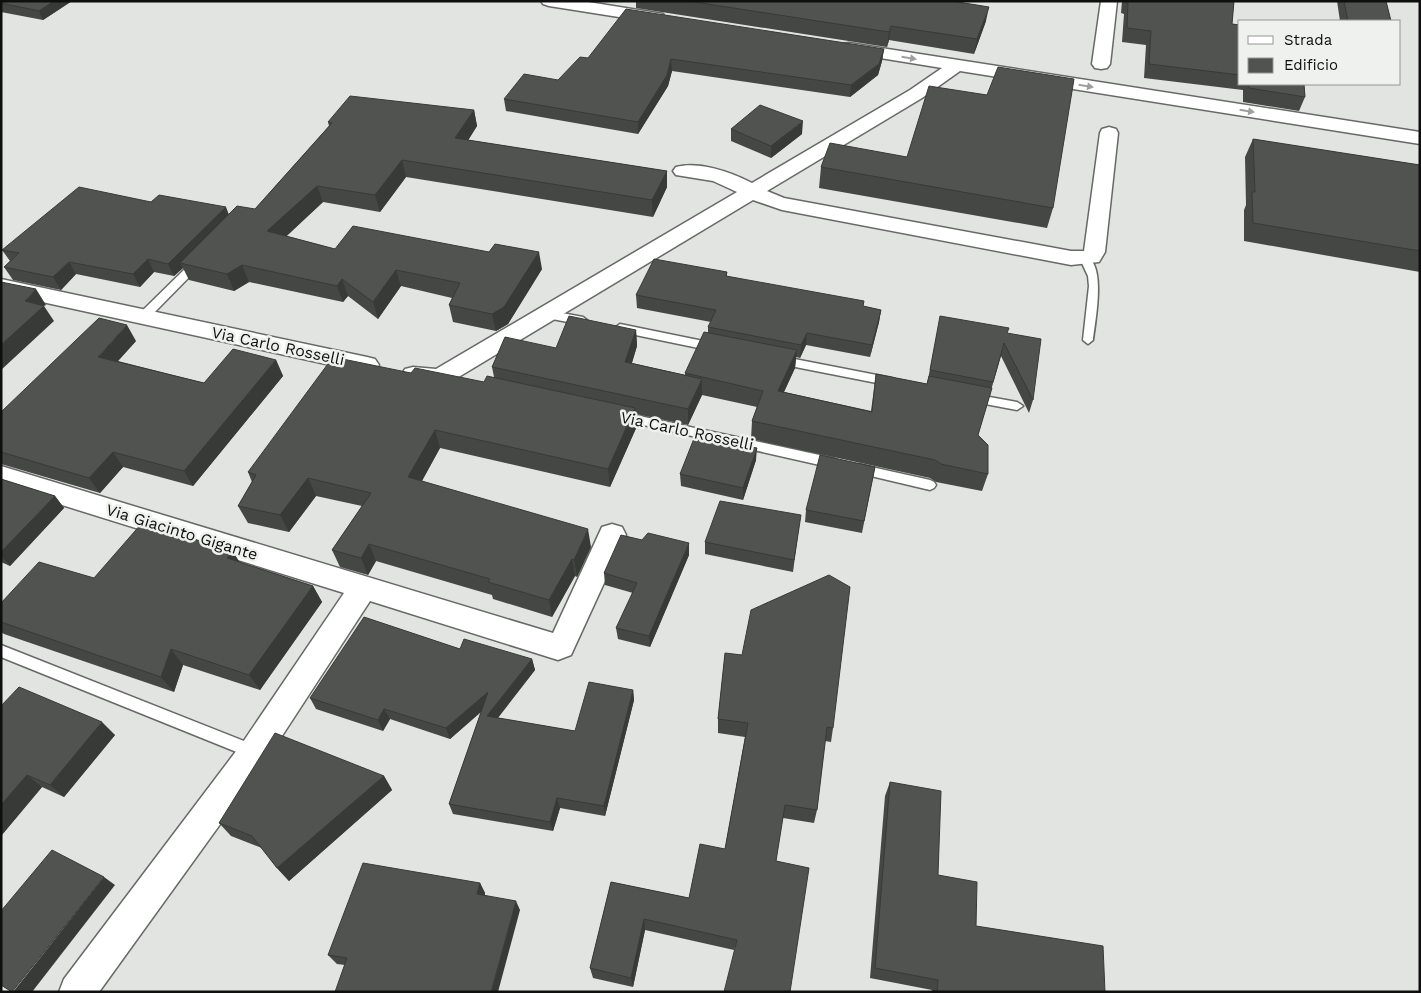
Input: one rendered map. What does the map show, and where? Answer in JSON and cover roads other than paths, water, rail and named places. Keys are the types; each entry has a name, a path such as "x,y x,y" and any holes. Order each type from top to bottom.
{"street":[{"path":"549,1 675,21"},
{"path":"1101,64 1109,1"},
{"path":"831,46 1420,138"},
{"name":"Via Carlo Rosselli","path":"1,286 424,377 452,378 546,314 916,94 957,65"},
{"path":"683,171 716,176 782,204 1084,259 1091,257 1094,252 1109,133"},
{"name":"Via Giacinto Gigante","path":"1,476 560,647 612,535"},
{"path":"77,992 254,752 363,588"}],"lane":[{"path":"143,317 204,255"},
{"path":"1084,259 1093,276 1094,286 1088,340"},
{"path":"546,314 723,349"},
{"path":"772,358 900,383"},
{"path":"958,395 1017,406"},
{"name":"Via Carlo Rosselli","path":"605,413 930,485"},
{"path":"1,651 254,752"}]}
